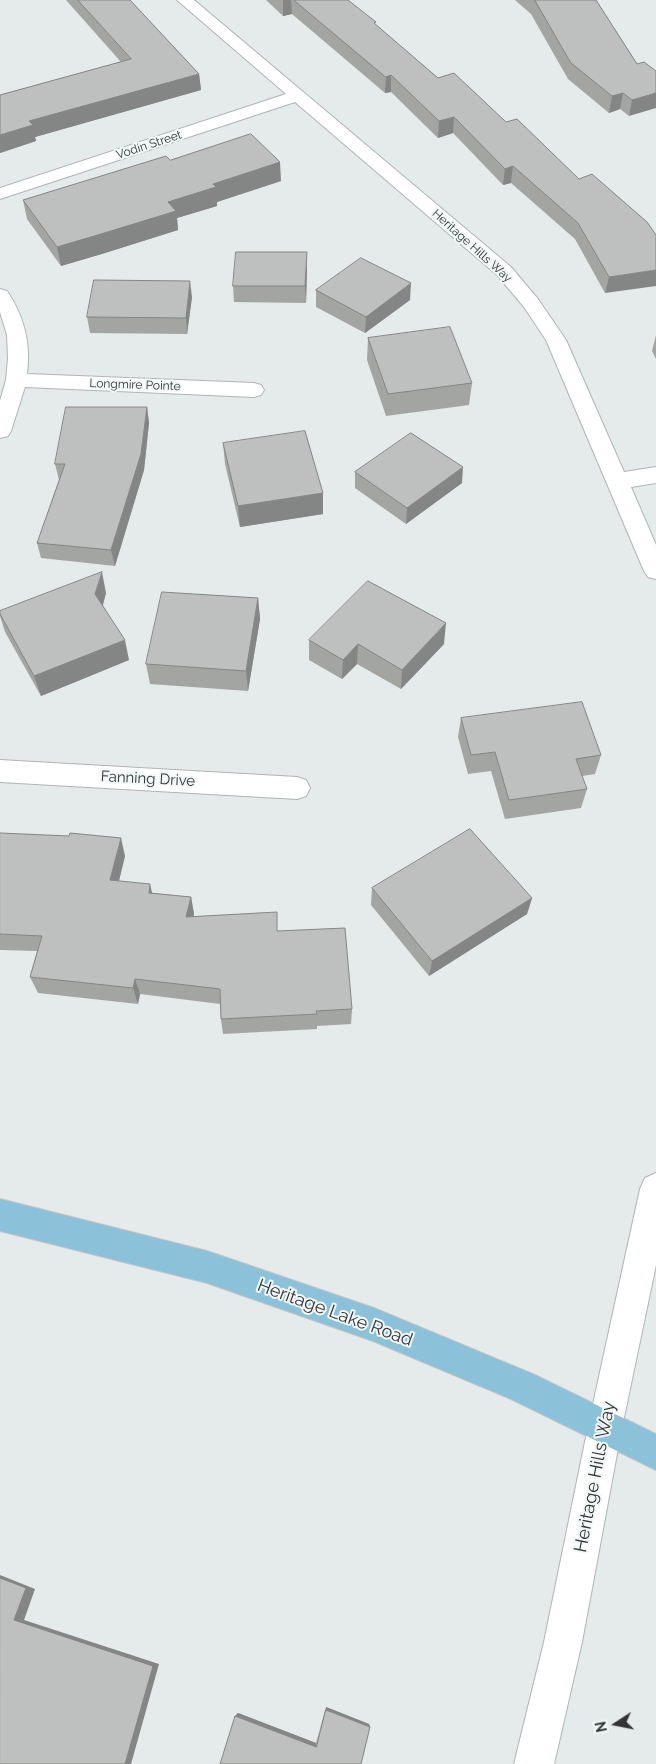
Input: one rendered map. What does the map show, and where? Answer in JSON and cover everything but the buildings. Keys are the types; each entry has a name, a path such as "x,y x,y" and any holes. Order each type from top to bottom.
{"main road":[{"name":"Heritage Lake Road","path":"0,1215 206,1267 374,1325 522,1386 656,1452"}],"street":[{"name":"Heritage Hills Way","path":"186,0 504,271 531,302 556,340 656,571"},
{"name":"Vodin Street","path":"0,194 297,96"},
{"path":"0,296 8,306 18,339 16,380 0,431"},
{"name":"Longmire Pointe","path":"16,380 254,390"},
{"path":"618,481 656,475"},
{"name":"Fanning Drive","path":"0,770 296,788"},
{"name":"Heritage Hills Way","path":"534,1764 563,1642 605,1427 656,1189"}]}
